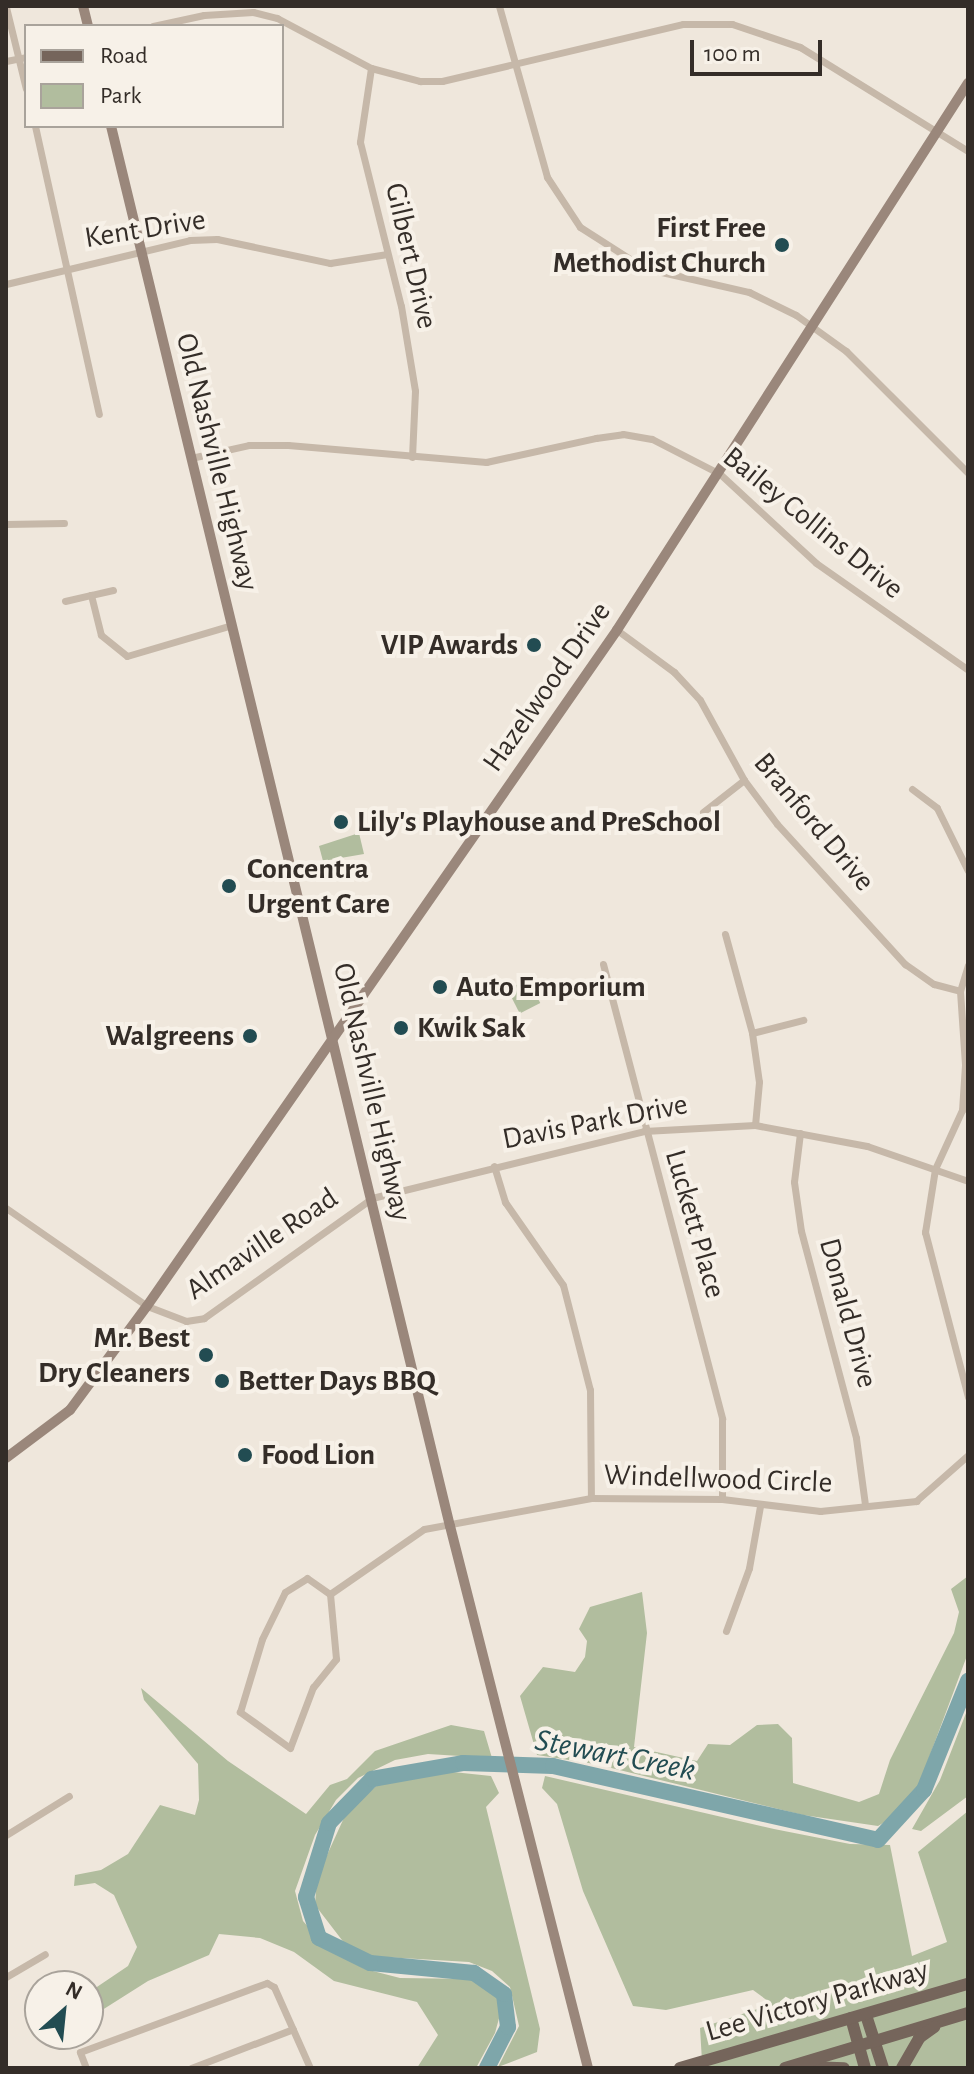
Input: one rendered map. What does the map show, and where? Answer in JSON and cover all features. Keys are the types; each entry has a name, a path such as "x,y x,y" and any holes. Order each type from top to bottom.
{"main road":[{"name":"Hazelwood Drive","path":"147,1306 334,1032 617,630 720,474 811,325 968,83"},
{"name":"Old Nashville Highway","path":"111,128 334,1032 450,1526 588,2068"},
{"name":"Almaville Road","path":"6,1458 70,1410 147,1306"},
{"name":"Lee Victory Parkway","path":"680,2068 968,1984"},
{"name":"Lee Victory Parkway","path":"785,2068 968,2013"},
{"path":"866,2015 883,2068"},
{"path":"851,2018 865,2068"},
{"path":"902,2068 919,2038 942,2021"},
{"path":"806,2068 844,2068"}],"street":[{"path":"499,6 547,177 580,227 644,268 749,292 811,325 846,351 968,473"},
{"path":"6,7 22,58 6,61"},
{"path":"162,24 204,15 253,12 277,18 371,68 420,81 442,81 683,24 732,24 800,47 968,151"},
{"name":"Gilbert Drive","path":"371,68 360,142 415,391 412,457"},
{"path":"35,128 99,414"},
{"name":"Kent Drive","path":"6,284 68,266 217,239 308,262 353,261 387,254"},
{"name":"Bailey Collins Drive","path":"191,458 249,445 462,463 511,460 623,434 652,439 720,474 816,563 968,670"},
{"path":"6,524 64,523"},
{"path":"65,601 113,590"},
{"path":"91,595 101,635 127,656 232,625"},
{"name":"Branford Drive","path":"617,630 659,659 700,700 744,780 777,824 905,964 934,984 960,991"},
{"path":"703,812 744,780"},
{"path":"912,789 937,808 968,871"},
{"path":"725,934 752,1033 759,1082 755,1125"},
{"name":"Luckett Place","path":"603,964 644,1131 722,1419 722,1499"},
{"path":"968,965 960,991 966,1072 962,1110 935,1169 925,1232 968,1397"},
{"path":"752,1033 803,1020"},
{"name":"Davis Park Drive","path":"372,1198 644,1131 755,1125 867,1146 968,1181"},
{"name":"Donald Drive","path":"800,1133 794,1182 801,1231 856,1438 865,1505"},
{"path":"494,1166 505,1202 563,1285 590,1390 591,1498"},
{"name":"Almaville Road","path":"147,1306 186,1321 204,1318 372,1198"},
{"path":"6,1208 147,1306"},
{"name":"Windellwood Circle","path":"330,1594 403,1540 424,1529 591,1498 722,1499 820,1511 916,1501 968,1455"},
{"path":"726,1631 749,1568 760,1506"},
{"path":"307,1578 330,1594 336,1659 313,1687 290,1748 240,1712 262,1639 285,1592 307,1578"},
{"path":"6,1835 69,1796"},
{"path":"6,1977 45,1954"},
{"path":"86,2068 80,2052 258,1984 274,1987 310,2068"},
{"path":"191,2068 293,2029"}],"green space":[{"path":"359,833 364,854 323,861 319,846"},
{"path":"528,979 540,1003 520,1013 508,989"},
{"path":"968,1576 968,1653 917,1790 895,1816 878,1826 803,1815 595,1764 537,1755 520,1696 543,1667 575,1672 585,1657 587,1641 579,1629 590,1607 642,1592 647,1633 634,1747 697,1761 708,1744 730,1745 757,1725 778,1724 792,1738 793,1783 859,1802 879,1794 890,1760 954,1633 959,1612 951,1589"},
{"path":"141,1688 228,1761 306,1814 330,1785 347,1779 375,1751 451,1725 484,1731 492,1758 428,1754 395,1760 358,1778 336,1800 315,1835 295,1891 303,1921 326,1947 365,1969 400,1978 472,1979 496,1994 501,2011 495,2033 476,2068 417,2068 438,2035 417,2002 334,1981 294,1952 260,1938 219,1934 209,1955 148,1981 104,2009 104,1982 128,1966 137,1947 114,1895 95,1883 74,1886 75,1875 101,1870 128,1854 160,1805 195,1815 199,1800 198,1764 144,1700"},
{"path":"968,1708 968,1796 921,1831 912,1829 940,1780"},
{"path":"453,1772 491,1776 499,1793 486,1807 540,2029 537,2052 498,2067 519,2026 510,1987 492,1971 469,1962 367,1956 345,1944 315,1905 317,1877 348,1809 379,1784"},
{"path":"545,1776 774,1829 850,1844 890,1845 912,1956 947,1942 918,1852 968,1811 968,2068 680,2068 702,2061 700,2028 772,2004 753,1990 666,2010 633,2006 583,1891 557,1804 542,1788"}],"waterway":[{"name":"Stewart Creek","path":"487,2068 508,2027 504,1994 474,1973 370,1963 319,1938 306,1897 329,1823 372,1779 463,1763 553,1766 878,1840 924,1790 968,1681"}],"place":[{"name":"First Free Methodist Church","path":"782,245"},
{"name":"VIP Awards","path":"534,645"},
{"name":"Lily's Playhouse and PreSchool","path":"341,822"},
{"name":"Concentra Urgent Care","path":"229,886"},
{"name":"Auto Emporium","path":"440,987"},
{"name":"Kwik Sak","path":"401,1028"},
{"name":"Walgreens","path":"250,1036"},
{"name":"Mr. Best Dry Cleaners","path":"206,1355"},
{"name":"Better Days BBQ","path":"222,1381"},
{"name":"Food Lion","path":"245,1455"}]}
